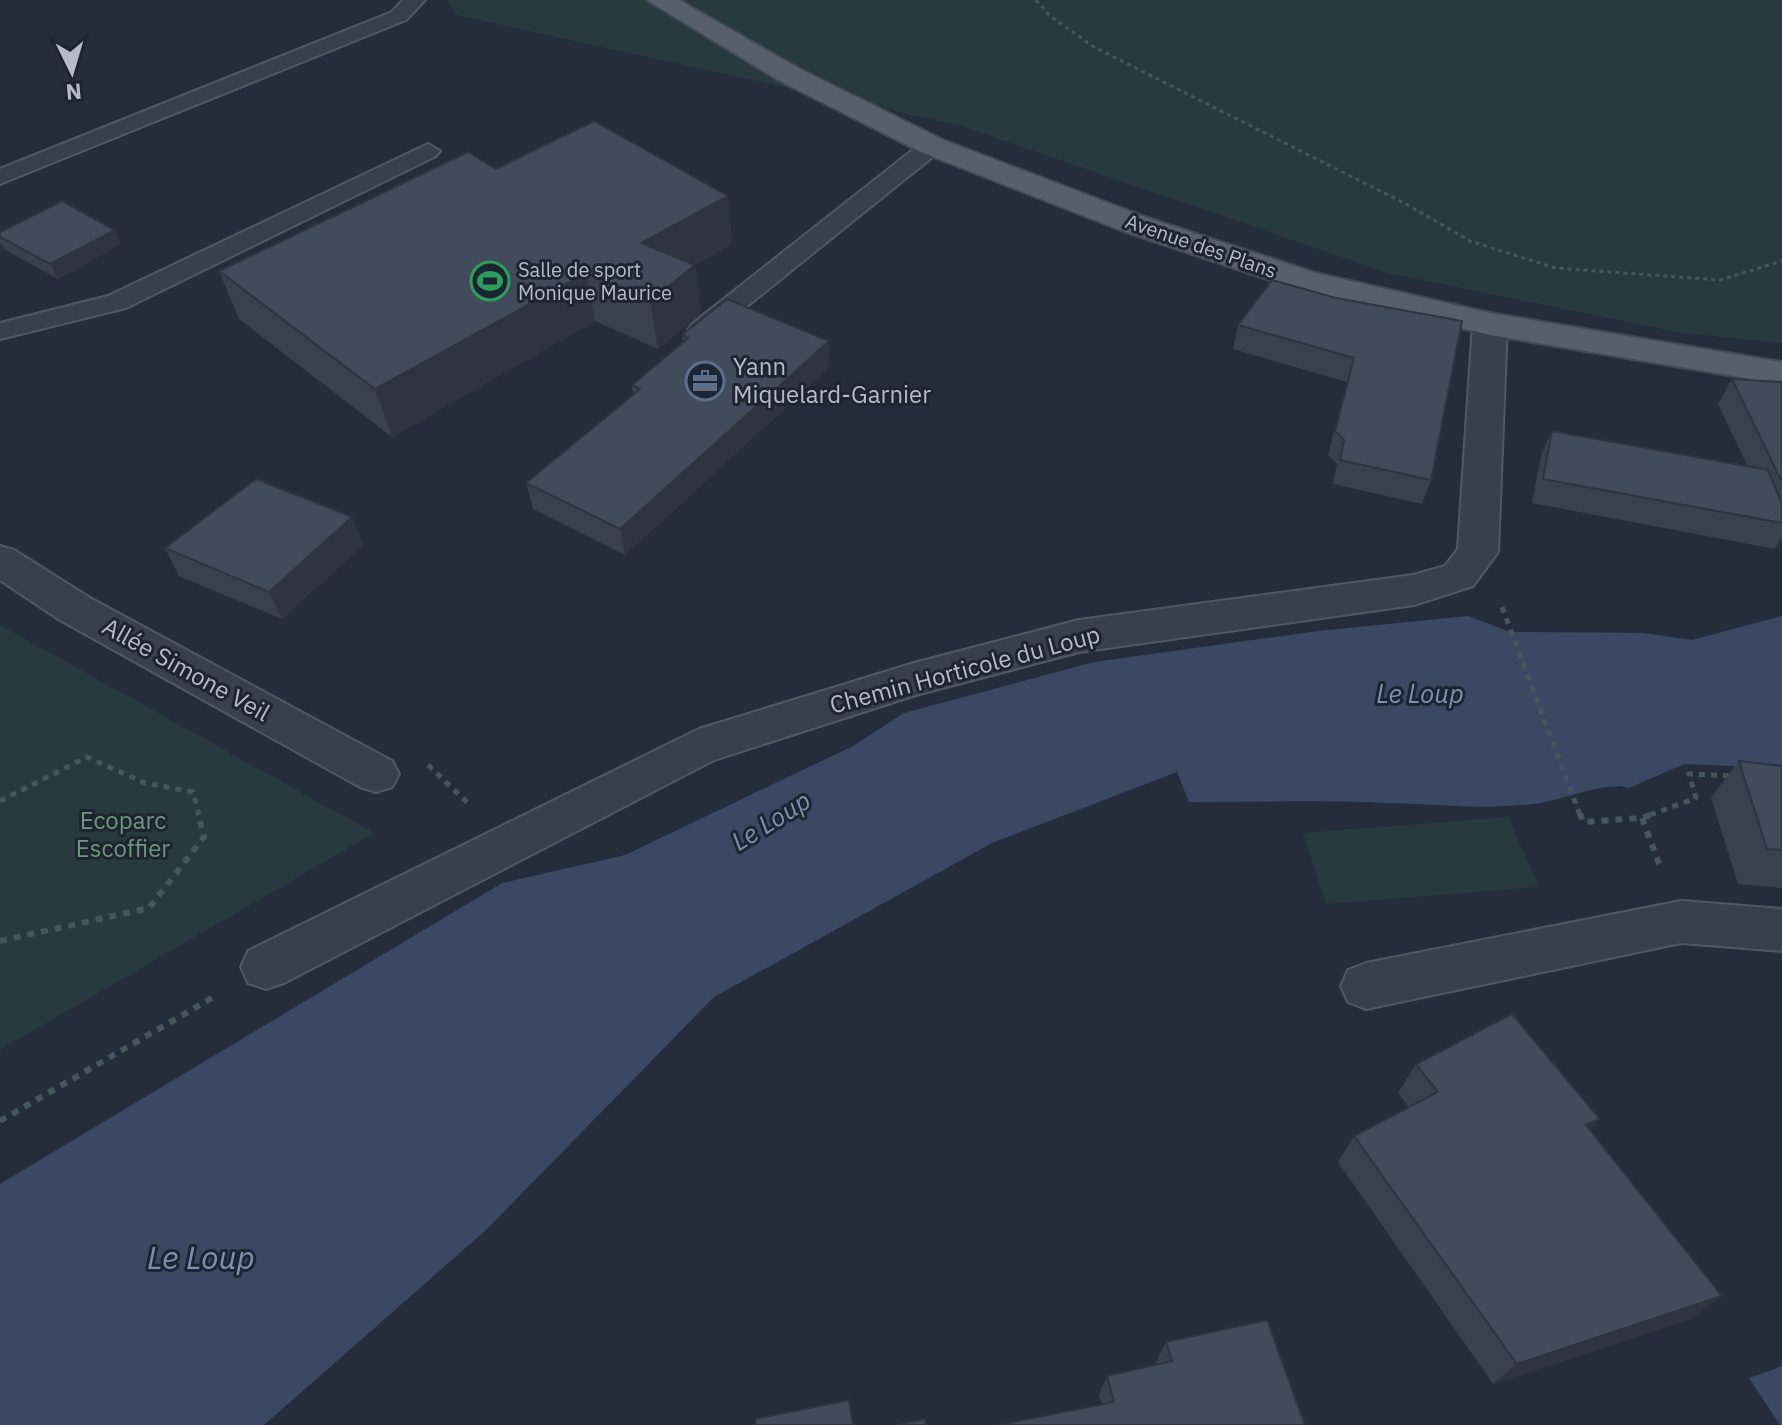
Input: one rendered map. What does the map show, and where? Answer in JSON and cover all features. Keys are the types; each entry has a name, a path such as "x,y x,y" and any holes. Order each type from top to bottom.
{"main road":[{"name":"Avenue des Plans","path":"660,0 788,74 932,146 1134,224 1306,281 1490,324 1782,373"}],"street":[{"name":"Chemin Horticole du Loup","path":"266,967 699,747 914,679 1079,636 1414,590 1459,576 1478,552 1484,388 1490,324"},
{"name":"Allée Simone Veil","path":"0,560 75,609 376,774"},
{"path":"1366,986 1681,922 1782,930"}],"lane":[{"path":"0,177 399,16 415,0"},
{"path":"684,344 932,146"},
{"path":"0,331 117,302 428,151"}],"path":[{"path":"1036,0 1049,15 1094,47 1406,204 1470,241 1555,268 1720,280 1782,261"},
{"path":"1498,594 1583,822 1642,818 1696,798 1689,774 1735,776"},
{"path":"0,801 87,757 145,783 193,792 204,837 149,908 0,941"},
{"path":"376,774 415,758 438,771 507,845"},
{"path":"0,1121 266,967"}],"green space":[{"path":"448,0 1782,0 1782,343 1682,333 1388,273 958,125 456,15"},
{"name":"Ecoparc Escoffier","path":"0,625 374,833 0,1050"},
{"path":"1508,817 1539,887 1326,904 1303,833"}],"water":[{"name":"Le Loup","path":"1468,616 1510,632 1643,633 1692,640 1782,616 1782,768 1684,764 1629,788 1609,787 1545,802 1497,807 1337,802 1189,802 1177,772 992,843 714,997 486,1230 264,1425 0,1425 0,1184 502,883 625,855 853,746 904,713 1094,662 1318,631"},
{"path":"1782,1366 1782,1425 1780,1425 1749,1378"}],"building":[{"name":"Salle de sport Monique Maurice","path":"594,121 728,196 641,243 695,265 650,301 586,273 375,389 219,271 468,152 496,169"},
{"path":"62,201 115,230 50,264 0,237 0,232"},
{"path":"1272,280 1336,298 1462,321 1431,480 1340,460 1344,440 1335,431 1354,358 1238,325"},
{"path":"727,299 829,341 620,529 526,483 640,389 632,385 688,338 682,335"},
{"path":"1732,379 1782,382 1782,480 1781,480"},
{"path":"1552,431 1768,470 1782,504 1782,523 1543,479"},
{"path":"256,479 352,517 269,592 165,548"},
{"path":"1739,761 1782,766 1782,850 1767,849"},
{"path":"1512,1014 1600,1119 1586,1125 1722,1296 1517,1364 1354,1136 1438,1092 1416,1064"},
{"path":"1267,1320 1305,1425 998,1425 1114,1402 1107,1376 1172,1361 1166,1342"},
{"path":"849,1400 853,1425 756,1425 755,1419"},
{"path":"925,1419 926,1425 896,1425"}],"place":[{"name":"Salle de sport Monique Maurice","path":"490,281"},
{"name":"Yann Miquelard-Garnier","path":"705,381"}]}
